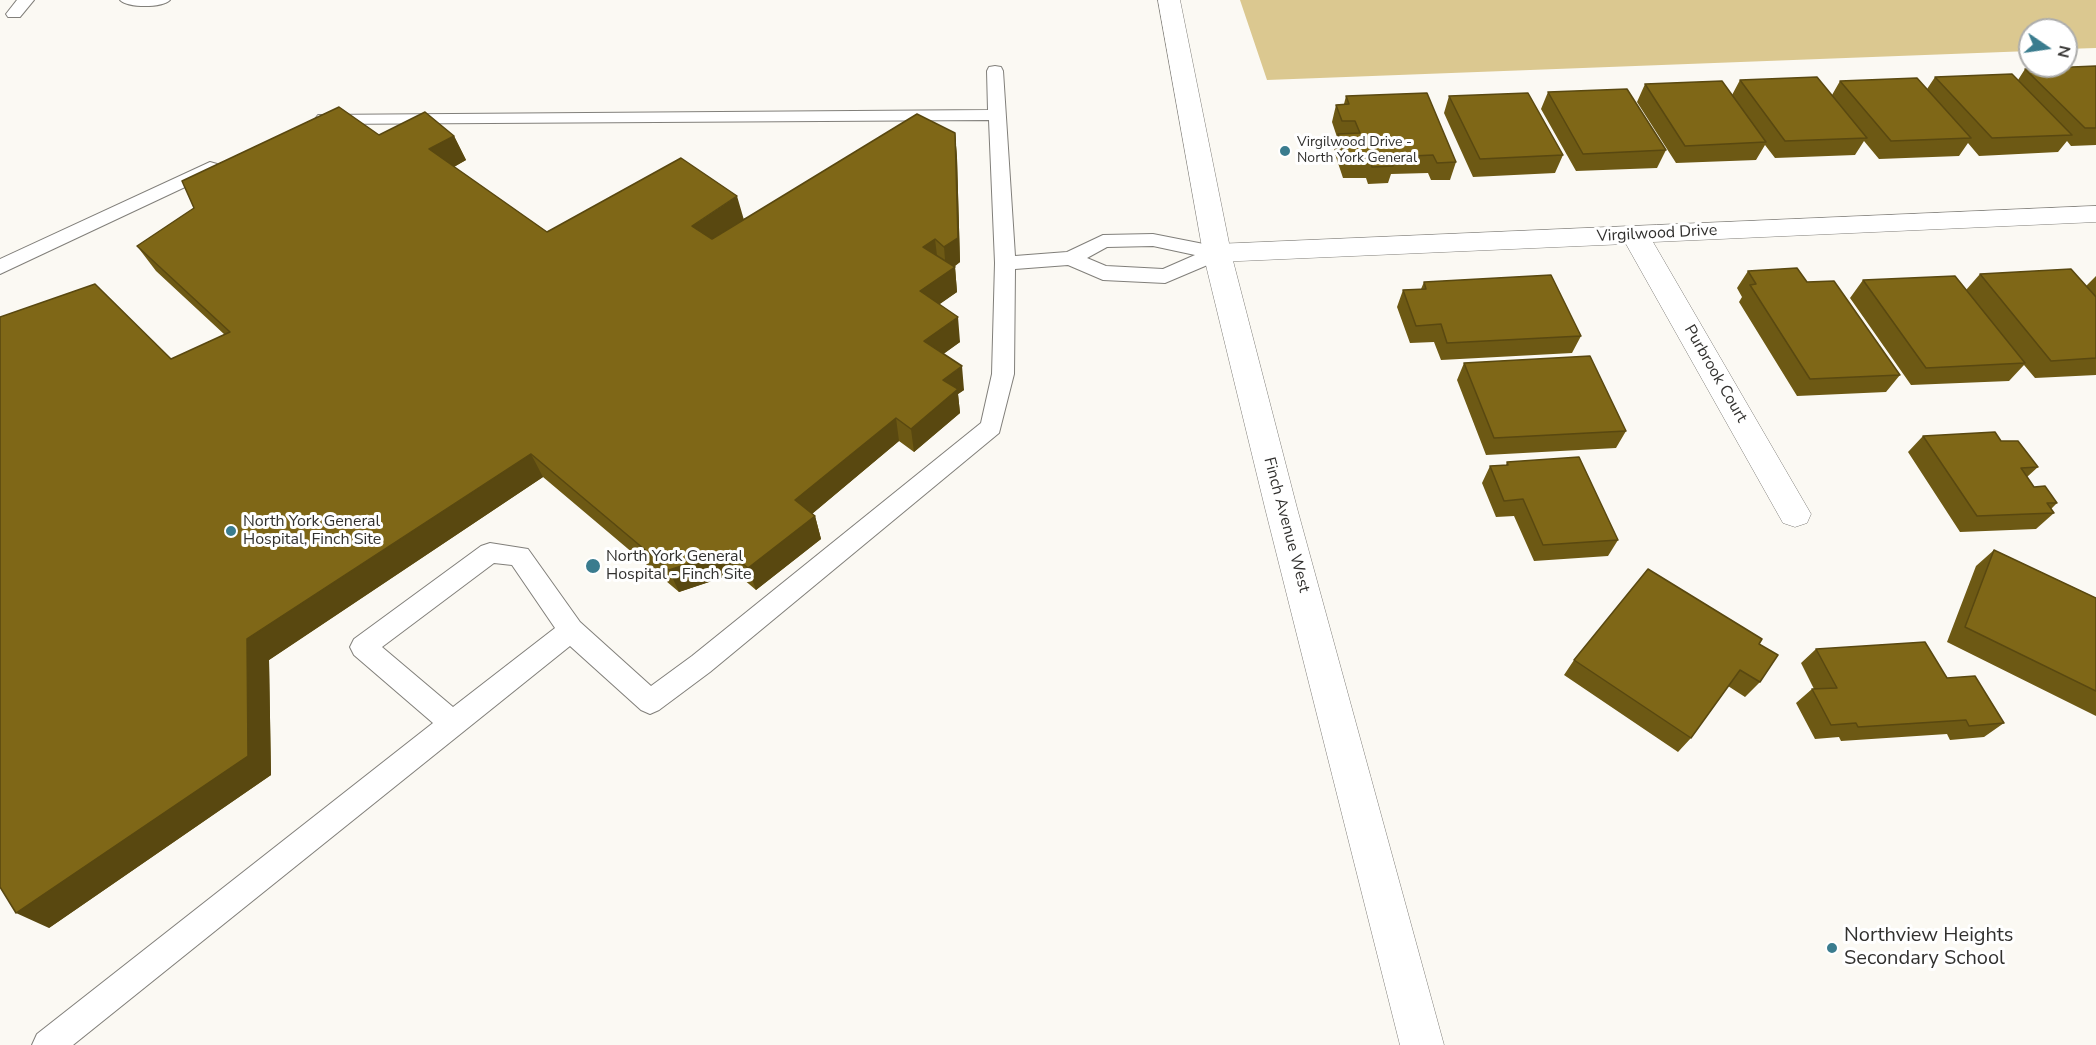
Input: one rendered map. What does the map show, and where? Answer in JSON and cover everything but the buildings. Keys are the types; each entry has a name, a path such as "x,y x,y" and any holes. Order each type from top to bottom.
{"street":[{"name":"Finch Avenue West","path":"1169,0 1217,253 1281,508 1422,1045"},
{"name":"Virgilwood Drive","path":"1217,253 2096,214"},
{"name":"Purbrook Court","path":"1635,235 1795,514"}],"lane":[{"path":"14,14 26,0"},
{"path":"128,0 162,0"},
{"path":"453,724 363,647 489,553 519,556 572,630 650,702 701,664 991,428 1003,374 1005,262 995,71"},
{"path":"302,124 313,119 997,115"},
{"path":"0,267 227,160"},
{"path":"1005,262 1071,258 1103,241 1153,240 1217,253"},
{"path":"1071,258 1103,273 1165,276 1217,253"},
{"path":"48,1045 572,630"}],"shaded area":[{"path":"1240,0 2096,0 2096,48 2078,49 2078,18 2018,18 2018,51 1267,80"}],"place":[{"name":"Virgilwood Drive - North York General","path":"1285,151"},
{"name":"North York General Hospital, Finch Site","path":"231,531"},
{"name":"North York General Hospital - Finch Site","path":"593,566"},
{"name":"Northview Heights Secondary School","path":"1832,948"}]}
